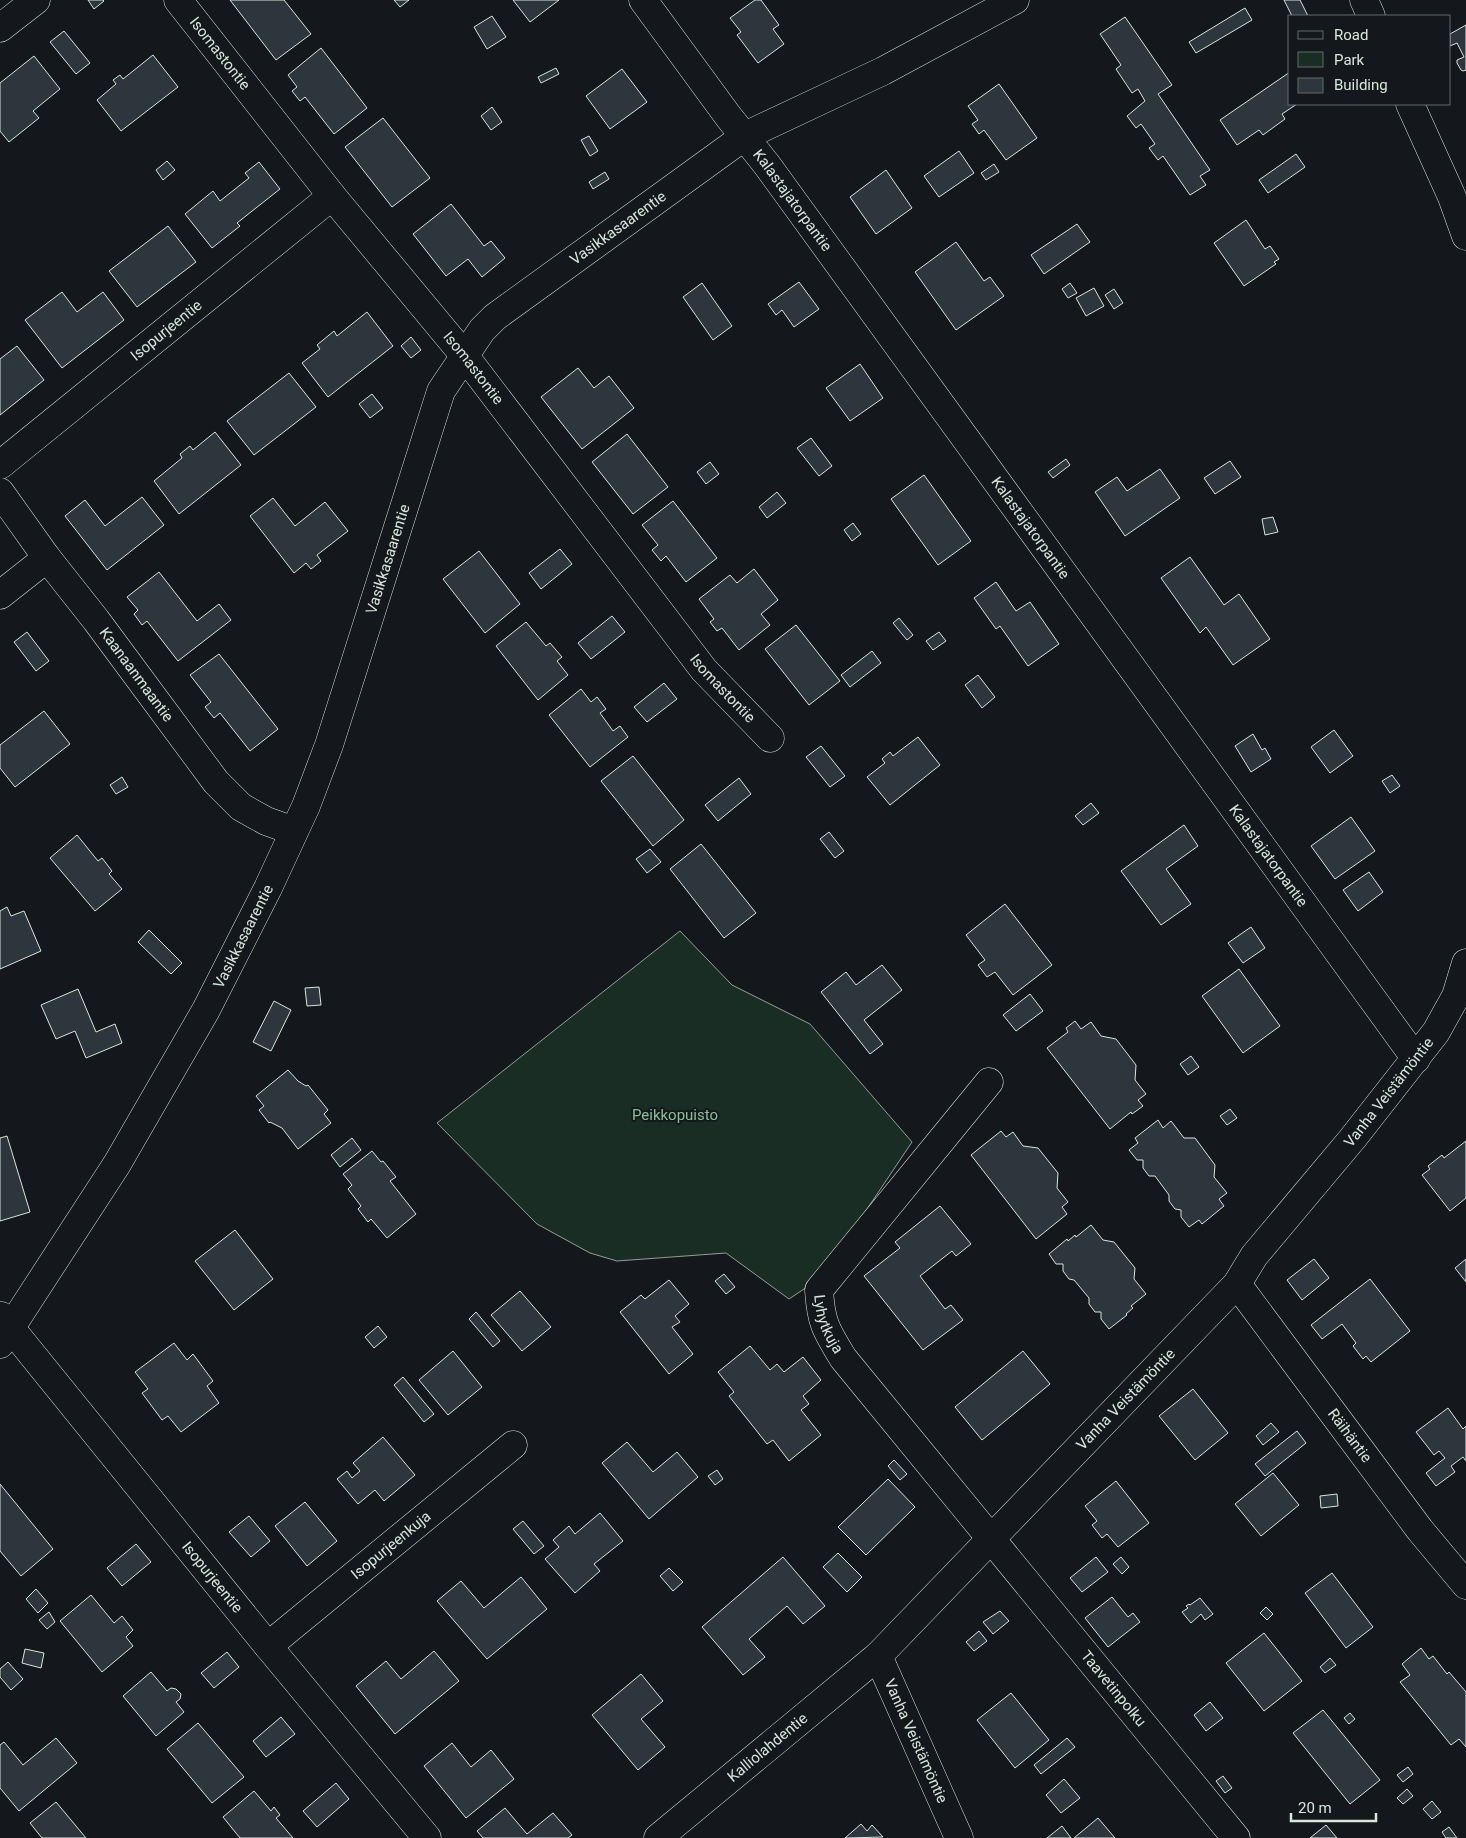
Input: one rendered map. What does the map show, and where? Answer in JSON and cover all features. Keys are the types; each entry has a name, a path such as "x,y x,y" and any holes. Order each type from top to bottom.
{"street":[{"path":"0,28 36,0"},
{"name":"Isomastontie","path":"178,0 332,196 464,355 704,670 770,738"},
{"name":"Kalastajatorpantie","path":"643,0 1416,1059"},
{"name":"Vasikkasaarentie","path":"4,1330 117,1164 206,1010 268,888 306,806 329,745 441,391 482,330 495,317 744,136 883,71 1015,0"},
{"path":"1364,0 1371,15"},
{"path":"1410,105 1452,197 1466,236"},
{"name":"Isopurjeentie","path":"0,465 332,196"},
{"name":"Kaanaanmaantie","path":"0,492 47,558 96,620 216,782 241,807 266,821 294,831"},
{"path":"0,595 47,558"},
{"name":"Vanha Veistämöntie","path":"959,1838 878,1656 1237,1284 1254,1256 1416,1059 1436,1032 1461,1004 1466,962"},
{"name":"Lyhytkuja","path":"989,1082 819,1290 820,1311 825,1329 842,1358 992,1539"},
{"name":"Räihäntie","path":"1237,1284 1414,1522 1466,1585"},
{"name":"Isopurjeentie","path":"4,1330 427,1838"},
{"name":"Isopurjeenkuja","path":"268,1646 513,1445"},
{"name":"Taavetinpolku","path":"992,1539 1236,1838"},
{"name":"Kalliolahdentie","path":"658,1838 878,1656"}],"green space":[{"name":"Peikkopuisto","path":"680,931 732,985 810,1024 912,1142 849,1236 813,1283 789,1299 726,1253 617,1261 590,1253 537,1224 437,1123"}],"building":[{"path":"88,0 103,0 104,1 94,9"},
{"path":"230,0 284,0 311,34 276,60"},
{"path":"394,0 409,0 400,7"},
{"path":"513,0 559,0 530,22"},
{"path":"755,0 761,0 779,25 773,29 784,44 758,63 737,35 741,32 730,18"},
{"path":"1284,0 1300,0 1308,15 1292,15"},
{"path":"1245,8 1252,20 1196,53 1189,42"},
{"path":"492,16 506,37 487,49 474,27"},
{"path":"1125,17 1172,85 1158,94 1210,170 1200,176 1206,185 1190,195 1163,156 1158,160 1149,148 1155,144 1141,124 1136,128 1127,116 1145,101 1138,89 1132,93 1116,69 1121,65 1100,34"},
{"path":"1466,25 1466,70 1461,70 1457,63 1457,60 1464,57 1457,43 1451,46 1451,33"},
{"path":"64,31 90,63 76,74 50,42"},
{"path":"321,48 367,108 334,134 305,97 300,101 292,91 297,87 288,75"},
{"path":"153,55 178,87 121,131 97,100 116,84 113,80 120,75 123,79"},
{"path":"34,56 60,89 33,111 39,118 9,142 0,131 0,83"},
{"path":"556,68 559,74 541,83 538,77"},
{"path":"622,69 647,102 610,129 586,96"},
{"path":"1288,73 1288,105 1296,105 1282,114 1285,119 1263,135 1259,130 1237,145 1220,120"},
{"path":"999,84 1037,138 1006,160 984,130 979,134 972,124 978,120 968,106"},
{"path":"492,107 502,122 491,130 481,116"},
{"path":"383,118 430,178 392,207 345,147"},
{"path":"589,136 598,151 590,156 581,140"},
{"path":"959,151 974,173 939,197 924,176"},
{"path":"1296,154 1305,167 1268,193 1259,180"},
{"path":"167,161 175,170 163,180 156,170"},
{"path":"259,162 280,189 237,223 240,226 212,248 185,214 213,191 220,201 249,178 245,173"},
{"path":"994,164 999,172 986,180 981,173"},
{"path":"886,170 912,208 876,234 850,197"},
{"path":"605,172 609,179 593,189 589,182"},
{"path":"451,204 484,246 491,241 505,258 482,277 468,259 446,276 413,234"},
{"path":"1246,220 1265,249 1270,246 1279,259 1274,262 1276,264 1244,286 1214,243"},
{"path":"1077,224 1090,242 1044,274 1031,255"},
{"path":"168,226 196,262 137,307 109,271"},
{"path":"956,242 984,281 990,277 1004,296 956,330 915,272"},
{"path":"799,282 819,309 794,327 782,310 776,315 768,304"},
{"path":"702,283 732,326 713,340 683,297"},
{"path":"1070,283 1077,293 1068,298 1062,289"},
{"path":"1094,288 1104,306 1086,316 1076,298"},
{"path":"1114,289 1123,303 1114,309 1105,295"},
{"path":"62,292 77,312 103,292 124,320 62,368 25,320"},
{"path":"367,312 393,346 328,397 302,363 320,349 317,345 334,331 337,336"},
{"path":"411,337 421,350 411,358 401,346"},
{"path":"17,346 44,380 0,415 0,359"},
{"path":"860,364 883,398 850,421 826,388"},
{"path":"578,368 594,388 609,376 634,408 582,449 541,397"},
{"path":"289,373 316,407 254,455 227,421"},
{"path":"372,394 383,408 370,418 359,404"},
{"path":"215,432 241,465 179,514 154,481 182,458 180,454 190,446 193,450"},
{"path":"627,434 668,487 633,514 592,462"},
{"path":"811,438 832,466 819,476 797,448"},
{"path":"1066,459 1070,465 1053,478 1048,472"},
{"path":"1230,461 1241,477 1215,494 1204,478"},
{"path":"710,462 719,474 706,484 697,472"},
{"path":"1160,469 1180,498 1125,536 1095,492 1117,477 1127,491"},
{"path":"924,475 971,541 938,565 891,499"},
{"path":"777,492 786,503 767,518 759,507"},
{"path":"142,497 164,525 107,570 65,516 85,500 105,526"},
{"path":"273,498 295,526 325,502 348,531 317,555 321,561 311,569 306,563 294,573 250,516"},
{"path":"673,501 717,558 686,582 666,556 661,561 652,550 658,545 642,525"},
{"path":"1273,517 1278,532 1265,535 1262,519"},
{"path":"853,523 861,534 852,541 844,530"},
{"path":"560,549 572,564 541,589 529,573"},
{"path":"479,551 520,604 485,633 443,579"},
{"path":"1190,557 1224,605 1239,594 1270,639 1233,665 1206,627 1200,633 1161,578"},
{"path":"754,569 778,600 761,614 770,625 739,650 722,628 717,631 710,622 714,619 699,599 730,575 737,583"},
{"path":"159,572 197,621 219,604 231,620 178,661 147,621 142,625 134,614 138,610 127,597"},
{"path":"996,582 1016,611 1030,602 1059,644 1028,666 1000,626 996,629 974,598"},
{"path":"612,616 625,632 591,659 578,643"},
{"path":"899,618 913,635 907,640 893,623"},
{"path":"526,622 546,646 550,643 562,657 557,661 568,675 538,700 496,646"},
{"path":"796,625 840,681 809,705 765,649"},
{"path":"27,632 49,661 36,671 14,642"},
{"path":"939,632 946,641 933,650 926,641"},
{"path":"872,651 881,663 850,687 841,675"},
{"path":"219,654 278,729 250,751 220,713 214,718 205,707 211,702 190,675"},
{"path":"978,675 995,697 982,708 965,685"},
{"path":"664,683 677,699 647,722 634,707"},
{"path":"581,689 591,702 597,697 606,709 600,713 613,731 620,726 628,737 590,767 549,715"},
{"path":"44,711 70,744 15,787 0,768 0,745"},
{"path":"1334,730 1353,756 1330,773 1311,747"},
{"path":"1253,734 1262,750 1265,748 1271,759 1251,772 1235,746"},
{"path":"918,737 940,765 890,805 867,777 885,763 882,759 890,752 893,756"},
{"path":"821,746 845,776 830,787 806,757"},
{"path":"633,756 684,820 653,846 601,781"},
{"path":"1392,775 1400,786 1390,793 1382,781"},
{"path":"122,777 128,787 116,794 110,785"},
{"path":"739,778 751,794 718,821 705,805"},
{"path":"1091,803 1099,813 1083,825 1075,816"},
{"path":"1351,817 1375,851 1335,879 1311,846"},
{"path":"1184,825 1198,846 1166,869 1191,904 1161,925 1121,871"},
{"path":"829,832 844,851 835,858 820,839"},
{"path":"77,835 98,861 102,858 112,871 109,874 122,889 95,911 50,858"},
{"path":"701,844 756,913 724,938 670,869"},
{"path":"650,849 661,862 647,873 636,859"},
{"path":"1369,872 1383,892 1358,911 1343,890"},
{"path":"1005,904 1052,965 1013,995 995,972 987,977 978,965 985,960 966,935"},
{"path":"7,907 11,916 24,911 41,951 0,969 0,911"},
{"path":"1251,927 1265,948 1243,963 1228,943"},
{"path":"149,930 182,963 171,974 138,942"},
{"path":"882,965 902,990 864,1020 883,1044 870,1054 821,992 846,972 856,985"},
{"path":"1239,969 1280,1026 1243,1053 1202,996"},
{"path":"319,987 321,1005 307,1006 305,988"},
{"path":"78,989 96,1032 115,1024 122,1043 86,1058 75,1031 56,1039 41,1005"},
{"path":"1030,994 1043,1011 1016,1031 1003,1015"},
{"path":"274,1001 291,1010 271,1051 253,1042"},
{"path":"1075,1021 1081,1029 1091,1022 1101,1036 1116,1039 1136,1065 1135,1080 1146,1094 1138,1100 1143,1106 1132,1114 1131,1112 1110,1129 1047,1048 1068,1032 1066,1028"},
{"path":"1191,1056 1199,1067 1188,1075 1180,1064"},
{"path":"288,1070 298,1081 306,1086 308,1085 328,1110 324,1114 331,1123 298,1149 282,1128 269,1123 259,1110 264,1106 256,1096"},
{"path":"1230,1109 1237,1118 1227,1125 1220,1116"},
{"path":"1158,1120 1163,1128 1171,1121 1184,1138 1195,1138 1215,1165 1214,1177 1227,1193 1219,1199 1224,1206 1202,1224 1199,1220 1189,1227 1181,1217 1181,1210 1175,1209 1169,1201 1169,1195 1155,1176 1149,1176 1143,1168 1143,1160 1137,1160 1129,1150 1138,1143 1135,1138"},
{"path":"1001,1131 1006,1137 1013,1132 1023,1146 1038,1148 1058,1173 1057,1188 1068,1202 1062,1207 1067,1214 1036,1239 971,1155"},
{"path":"7,1136 30,1212 0,1221 0,1138"},
{"path":"352,1138 361,1150 340,1167 331,1155"},
{"path":"1466,1141 1466,1198 1450,1211 1422,1175 1430,1169 1428,1166 1442,1155 1444,1158"},
{"path":"372,1151 396,1177 390,1181 416,1214 387,1238 371,1219 368,1222 358,1209 361,1206 348,1189 352,1185 343,1174"},
{"path":"940,1206 971,1244 956,1256 952,1251 920,1276 945,1309 951,1305 963,1320 923,1350 864,1276 900,1248 895,1242"},
{"path":"1091,1225 1103,1240 1114,1242 1135,1268 1134,1279 1146,1294 1131,1306 1133,1308 1127,1315 1109,1329 1101,1319 1101,1312 1095,1312 1089,1304 1089,1298 1074,1280 1069,1279 1063,1271 1063,1264 1056,1264 1049,1254 1067,1239 1068,1241 1075,1235 1076,1237"},
{"path":"235,1230 273,1279 234,1310 195,1261"},
{"path":"1314,1259 1329,1278 1302,1300 1287,1280"},
{"path":"1466,1259 1466,1282 1455,1268"},
{"path":"724,1274 735,1287 726,1294 715,1281"},
{"path":"1370,1279 1410,1331 1371,1362 1366,1356 1363,1359 1353,1346 1356,1343 1342,1324 1322,1339 1311,1325"},
{"path":"669,1280 689,1304 675,1316 680,1322 672,1327 693,1354 669,1374 620,1312 641,1295 645,1299"},
{"path":"520,1291 551,1327 522,1351 491,1315"},
{"path":"476,1312 500,1341 493,1347 469,1319"},
{"path":"378,1326 387,1337 374,1348 365,1337"},
{"path":"174,1343 187,1360 193,1354 213,1381 207,1386 219,1403 181,1432 168,1416 162,1420 142,1393 148,1389 135,1372"},
{"path":"750,1346 770,1370 777,1364 784,1372 803,1357 821,1380 803,1396 809,1404 801,1410 821,1435 789,1461 773,1440 767,1444 729,1396 734,1392 718,1372"},
{"path":"453,1351 482,1387 448,1415 419,1380"},
{"path":"1023,1351 1050,1384 982,1440 955,1407"},
{"path":"403,1377 434,1414 424,1422 394,1385"},
{"path":"1193,1389 1228,1433 1195,1460 1159,1416"},
{"path":"1448,1408 1463,1429 1466,1426 1466,1461 1463,1457 1451,1466 1455,1472 1436,1486 1426,1473 1445,1458 1439,1451 1434,1455 1416,1432"},
{"path":"1271,1423 1279,1432 1263,1445 1256,1436"},
{"path":"1297,1431 1306,1443 1265,1476 1255,1464"},
{"path":"383,1437 415,1475 384,1501 375,1490 358,1504 337,1479 347,1471 352,1478 360,1471 353,1463"},
{"path":"627,1442 653,1472 677,1452 698,1477 649,1519 602,1463"},
{"path":"894,1460 907,1474 900,1480 888,1466"},
{"path":"717,1470 723,1479 715,1485 708,1476"},
{"path":"1273,1473 1299,1505 1261,1536 1235,1504"},
{"path":"888,1479 915,1507 866,1555 838,1527"},
{"path":"1116,1481 1149,1523 1118,1547 1107,1534 1102,1538 1092,1525 1097,1521 1085,1506"},
{"path":"0,1484 53,1549 21,1576 0,1551"},
{"path":"1337,1494 1338,1506 1321,1508 1320,1496"},
{"path":"305,1502 337,1541 307,1566 275,1526"},
{"path":"600,1513 623,1541 594,1564 600,1571 575,1593 545,1559 559,1547 553,1540 569,1526 575,1534"},
{"path":"249,1516 270,1541 251,1557 229,1532"},
{"path":"523,1521 544,1546 534,1554 513,1529"},
{"path":"136,1544 151,1562 122,1586 107,1568"},
{"path":"838,1553 862,1577 847,1592 823,1567"},
{"path":"783,1557 825,1606 803,1624 787,1606 749,1639 765,1657 743,1675 702,1627"},
{"path":"1096,1557 1108,1572 1082,1592 1070,1578"},
{"path":"1121,1557 1129,1567 1122,1574 1113,1564"},
{"path":"669,1568 683,1582 673,1591 660,1576"},
{"path":"1332,1573 1373,1627 1346,1648 1305,1593"},
{"path":"521,1577 547,1609 487,1659 437,1601 461,1581 484,1608"},
{"path":"36,1589 48,1603 38,1613 26,1599"},
{"path":"91,1595 114,1623 122,1616 133,1630 126,1637 133,1646 102,1672 60,1621"},
{"path":"1112,1597 1128,1617 1133,1613 1140,1622 1108,1647 1085,1618"},
{"path":"1200,1598 1213,1614 1205,1620 1201,1614 1191,1623 1182,1612 1188,1608 1186,1606"},
{"path":"1266,1607 1273,1614 1267,1620 1260,1613"},
{"path":"1000,1611 1009,1621 993,1634 983,1622"},
{"path":"49,1612 55,1622 47,1629 39,1620"},
{"path":"979,1631 987,1641 974,1651 966,1642"},
{"path":"1264,1633 1302,1681 1264,1711 1226,1663"},
{"path":"1421,1648 1429,1659 1433,1656 1447,1674 1449,1672 1466,1692 1466,1747 1459,1739 1451,1745 1400,1682 1410,1675 1402,1664"},
{"path":"25,1649 44,1653 41,1668 22,1663"},
{"path":"434,1651 459,1681 395,1734 356,1686 386,1661 401,1679"},
{"path":"227,1652 239,1667 214,1688 201,1673"},
{"path":"1330,1658 1336,1665 1325,1673 1320,1667"},
{"path":"8,1662 23,1679 11,1690 0,1677 0,1669"},
{"path":"151,1672 167,1691 171,1688 176,1689 181,1694 180,1699 176,1702 184,1712 156,1736 123,1696"},
{"path":"641,1674 663,1701 641,1719 665,1747 638,1770 592,1715"},
{"path":"1011,1693 1049,1740 1015,1768 977,1720"},
{"path":"1210,1702 1223,1718 1206,1731 1194,1715"},
{"path":"1323,1710 1380,1780 1350,1804 1293,1733"},
{"path":"1350,1713 1355,1719 1349,1724 1344,1718"},
{"path":"281,1717 295,1734 266,1757 253,1741"},
{"path":"198,1723 244,1777 212,1803 167,1749"},
{"path":"56,1738 77,1763 19,1811 0,1788 0,1745 4,1742 23,1765"},
{"path":"1067,1738 1075,1747 1041,1774 1034,1765"},
{"path":"452,1743 471,1767 491,1750 514,1779 466,1818 424,1766"},
{"path":"1408,1767 1413,1774 1403,1782 1397,1775"},
{"path":"1223,1776 1232,1788 1225,1793 1216,1781"},
{"path":"1064,1779 1080,1798 1061,1813 1046,1795"},
{"path":"336,1783 349,1799 317,1827 303,1811"},
{"path":"1407,1789 1413,1796 1403,1804 1397,1798"},
{"path":"254,1791 271,1811 274,1807 280,1815 276,1818 293,1838 240,1838 223,1817"},
{"path":"1432,1801 1441,1812 1432,1819 1423,1809"},
{"path":"56,1802 86,1838 42,1838 30,1823"},
{"path":"505,1808 527,1834 553,1813 572,1835 568,1838 483,1838 477,1831"},
{"path":"1098,1818 1115,1838 1074,1838"},
{"path":"861,1824 867,1831 872,1825 883,1837 845,1838"},
{"path":"1326,1825 1337,1838 1310,1838"},
{"path":"1062,1826 1071,1838 1047,1838"},
{"path":"1449,1827 1457,1838 1446,1838 1442,1832"}]}
